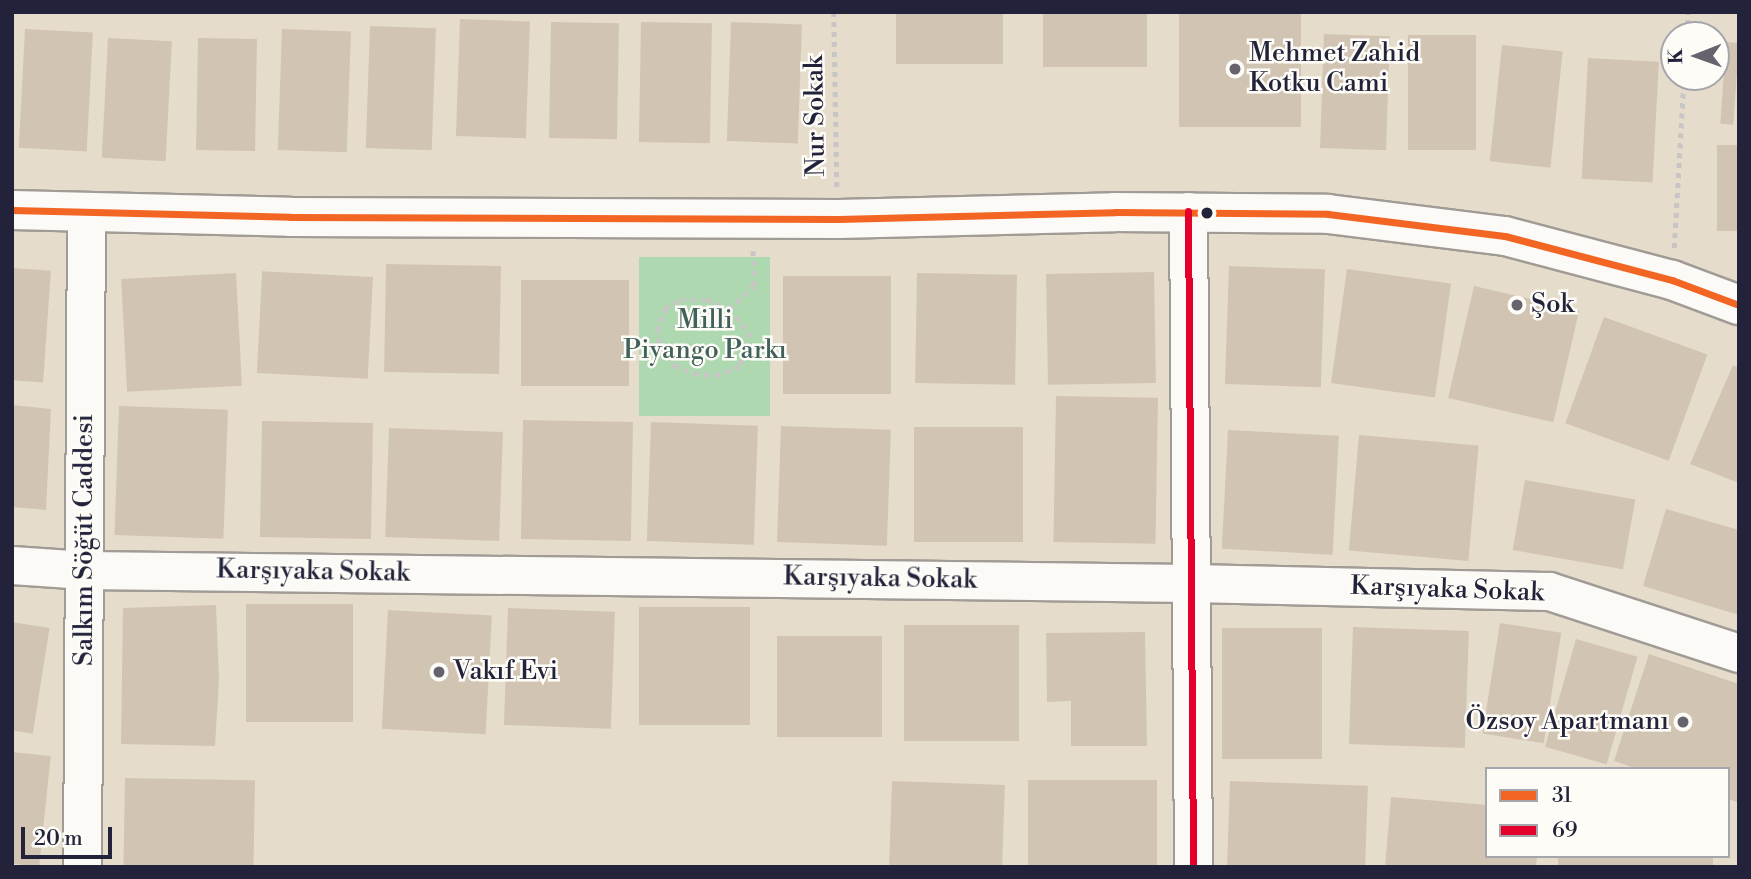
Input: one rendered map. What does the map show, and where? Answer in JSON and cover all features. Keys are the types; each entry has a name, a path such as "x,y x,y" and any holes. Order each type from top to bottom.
{"main road":[{"path":"12,210 86,214 753,219 1188,211 1328,214 1450,228 1517,239 1672,280 1739,305"}],"street":[{"path":"1188,211 1193,867"},
{"name":"Salkım Söğüt Caddesi","path":"82,867 86,214"},
{"name":"Karşıyaka Sokak","path":"12,565 85,569 1189,583 1549,591 1739,653"}],"path":[{"name":"Nur Sokak","path":"834,12 838,219"},
{"path":"1672,280 1683,91"},
{"path":"729,309 754,285 753,219"},
{"path":"681,300 706,300 729,309 749,333 748,352 739,367 719,375 698,375 676,367 661,353 657,331 664,308 681,300"}],"green space":[{"name":"Milli Piyango Parkı","path":"639,257 770,257 770,416 639,416"}],"building":[{"path":"896,12 1003,12 1003,64 896,64"},
{"path":"1043,12 1147,12 1147,67 1043,67"},
{"name":"Mehmet Zahid Kotku Cami","path":"1179,12 1301,12 1301,127 1179,127"},
{"path":"460,19 530,21 526,138 456,136"},
{"path":"551,22 619,23 617,139 549,138"},
{"path":"641,22 712,23 710,143 639,142"},
{"path":"731,22 802,24 798,143 727,141"},
{"path":"370,26 436,28 432,150 366,148"},
{"path":"25,29 93,33 87,151 19,148"},
{"path":"282,29 351,31 347,152 278,150"},
{"path":"1324,34 1390,36 1386,150 1320,148"},
{"path":"1408,35 1476,35 1476,150 1408,150"},
{"path":"108,38 172,41 166,161 102,158"},
{"path":"198,38 257,39 255,151 196,150"},
{"path":"1730,42 1739,43 1733,125 1720,124 1723,91 1730,91"},
{"path":"1502,45 1563,51 1550,168 1490,161"},
{"path":"1588,58 1659,62 1653,183 1582,179"},
{"path":"1717,145 1739,145 1739,231 1717,231"},
{"path":"386,264 501,266 499,374 384,372"},
{"path":"1229,266 1325,269 1321,387 1225,384"},
{"path":"12,268 51,271 43,382 12,380"},
{"path":"1347,269 1451,284 1435,397 1331,383"},
{"path":"262,271 373,277 368,379 257,373"},
{"path":"1154,272 1156,383 1048,385 1046,274"},
{"path":"236,273 242,386 127,392 121,279"},
{"path":"917,273 1017,275 1015,385 915,383"},
{"path":"783,276 891,276 891,394 783,394"},
{"path":"521,280 629,280 629,386 521,386"},
{"path":"1474,286 1579,310 1553,422 1448,398"},
{"path":"1604,317 1707,355 1669,461 1565,423"},
{"path":"1733,365 1739,368 1739,483 1690,464"},
{"path":"1056,396 1158,398 1155,544 1053,542"},
{"path":"12,405 51,409 46,510 12,507"},
{"path":"119,406 228,410 223,539 114,535"},
{"path":"523,420 633,422 631,541 521,539"},
{"path":"262,421 373,423 371,539 260,537"},
{"path":"651,422 758,426 754,545 647,541"},
{"path":"781,426 891,430 887,546 777,542"},
{"path":"914,427 1023,427 1023,542 914,542"},
{"path":"389,428 503,432 499,541 385,537"},
{"path":"1228,430 1339,436 1333,555 1222,549"},
{"path":"1359,435 1479,445 1468,561 1349,551"},
{"path":"1525,480 1635,499 1623,569 1513,550"},
{"path":"1666,509 1739,530 1739,615 1643,586"},
{"path":"246,604 353,604 353,722 246,722"},
{"path":"216,605 219,680 215,746 121,744 123,608"},
{"path":"639,607 750,607 750,725 639,725"},
{"path":"508,608 615,612 611,729 504,725"},
{"name":"Vakıf Evi","path":"388,610 492,615 486,734 382,729"},
{"path":"12,622 50,628 33,734 12,730"},
{"path":"1500,623 1561,633 1544,743 1482,734"},
{"path":"904,625 1019,625 1019,741 904,741"},
{"path":"1353,627 1469,631 1465,748 1349,744"},
{"path":"1222,628 1322,628 1322,759 1222,759"},
{"path":"1145,632 1147,746 1071,746 1071,701 1047,702 1046,633"},
{"path":"777,636 882,636 882,737 777,737"},
{"path":"1576,639 1638,657 1607,764 1545,747"},
{"name":"Özsoy Apartmanı","path":"1649,654 1739,684 1737,802 1730,800 1730,767 1632,767 1614,761"},
{"path":"12,752 51,756 39,866 12,864"},
{"path":"125,778 255,780 253,867 123,867"},
{"path":"1028,780 1157,780 1157,867 1028,867"},
{"path":"892,781 1005,785 1002,867 889,867"},
{"path":"1230,781 1368,786 1365,867 1227,867"},
{"path":"1391,797 1485,805 1485,858 1537,858 1536,867 1385,867"},
{"path":"1558,858 1713,858 1713,867 1558,867"}],"transit line":[{"name":"31","path":"12,210 290,217 838,219 1115,212 1328,214 1505,236 1672,280 1739,305"},
{"name":"69","path":"1188,211 1193,867"}],"place":[{"name":"Mehmet Zahid Kotku Cami","path":"1235,69"},
{"name":"Şok","path":"1517,305"},
{"name":"Vakıf Evi","path":"439,672"},
{"name":"Özsoy Apartmanı","path":"1683,722"}]}
